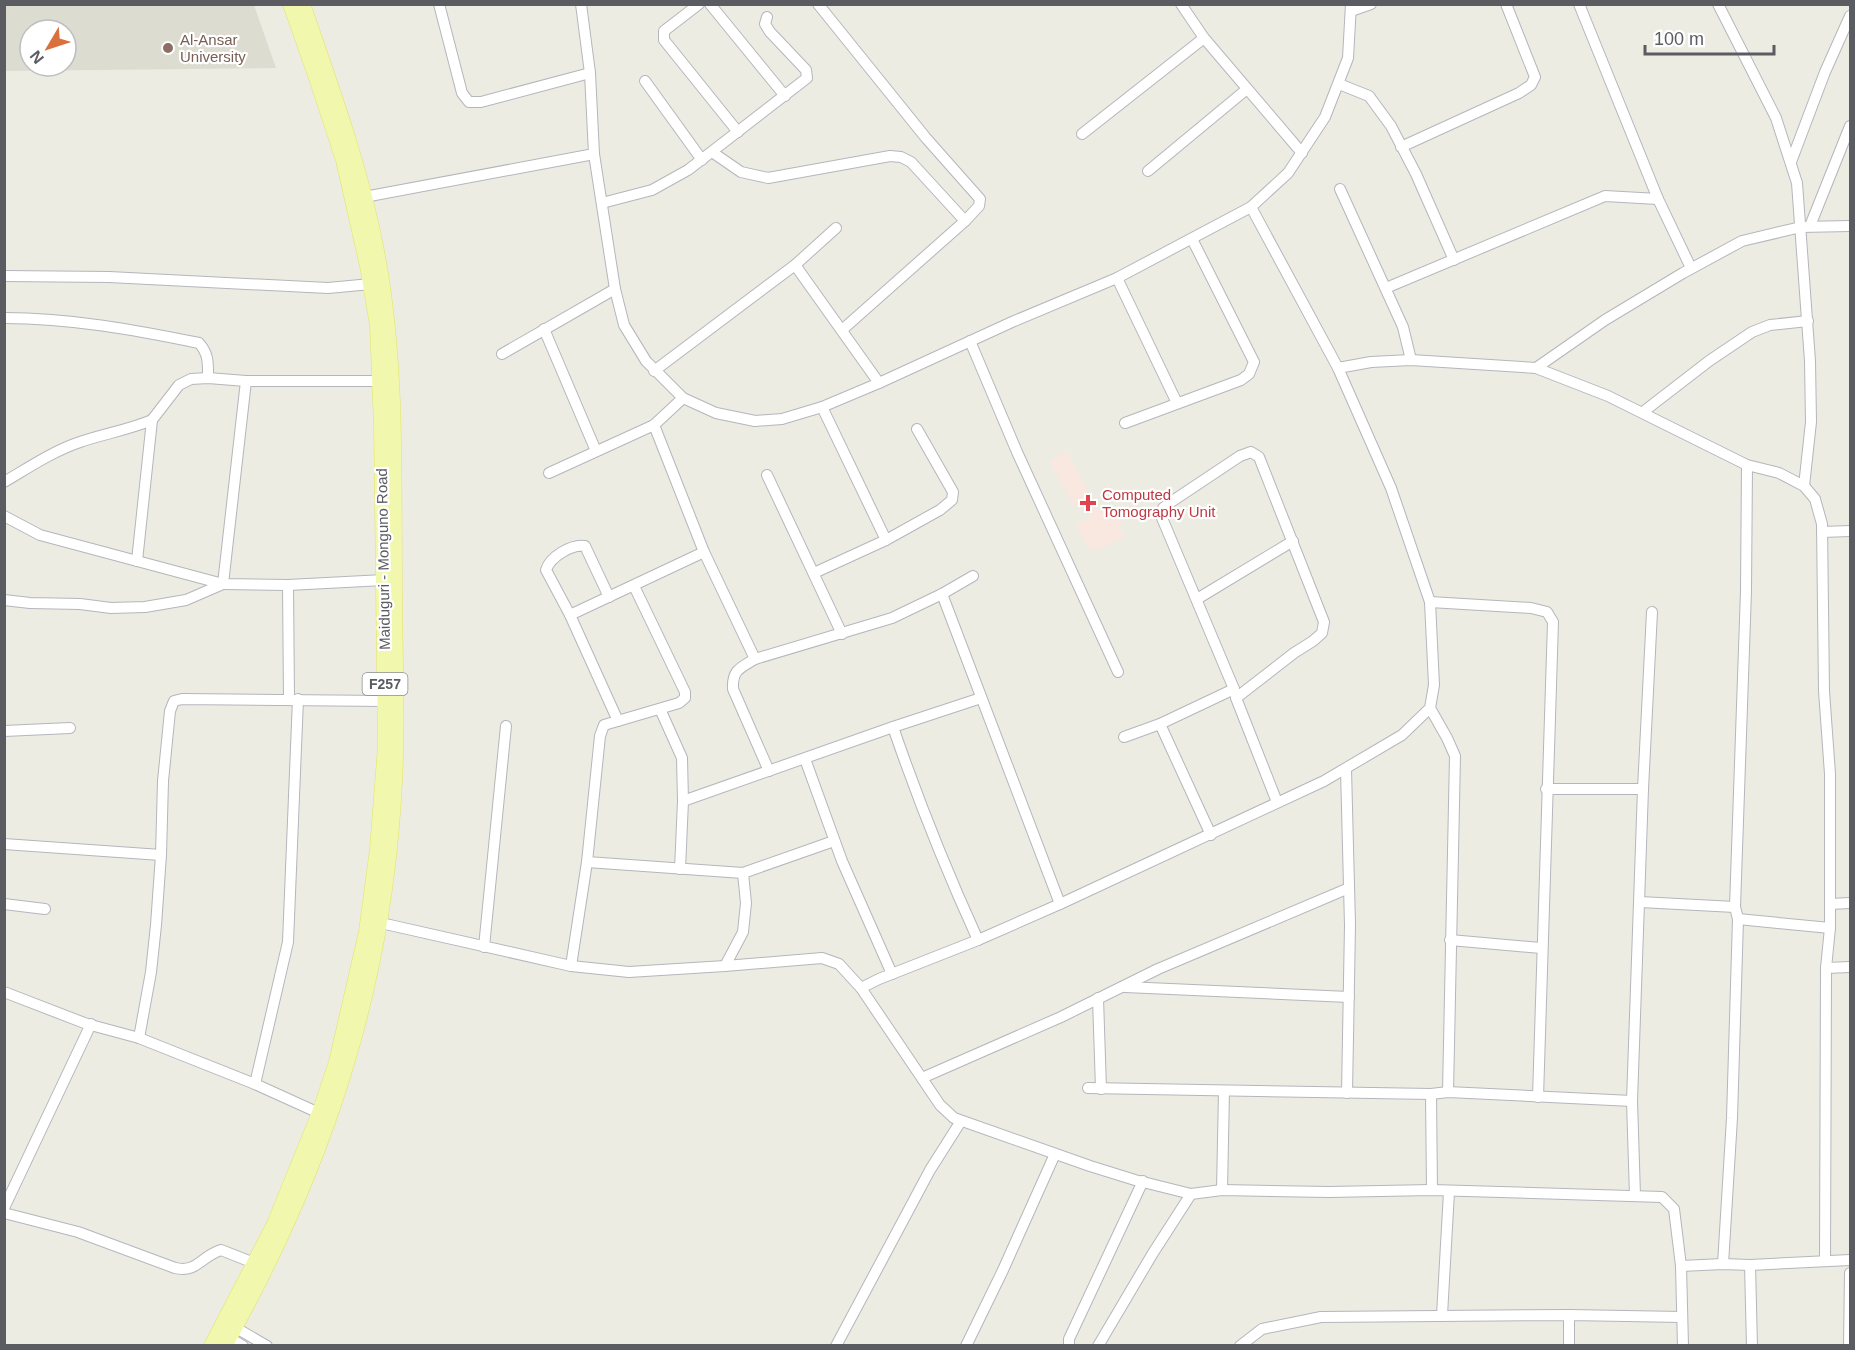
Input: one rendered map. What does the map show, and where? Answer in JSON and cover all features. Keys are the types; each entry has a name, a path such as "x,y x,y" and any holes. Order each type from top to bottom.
{"main road":[{"name":"Maiduguri - Monguno Road","path":"211,1346 226,1332 282,1237 334,1107 366,998 381,923 394,798 397,708 394,431 391,356 378,254 290,4"},
{"name":"Maiduguri - Monguno Road","path":"226,1332 254,1263 273,1226 319,1113 336,1062 366,932 386,746 378,336 359,198 330,82 303,4"}],"street":[{"path":"439,4 462,93 469,102 481,102 590,73"},
{"path":"581,4 590,73 594,154 615,289 624,325 645,361 683,398 716,413 755,421 782,419 822,407 879,383 1117,278 1251,207 1288,173 1325,117 1348,58 1351,8 1371,4"},
{"path":"699,4 664,31 664,40 738,132"},
{"path":"710,4 784,96"},
{"path":"818,4 926,138 980,199 979,206 965,221 842,330"},
{"path":"1181,4 1204,38 1302,153"},
{"path":"1401,147 1519,93 1531,85 1535,77 1506,4"},
{"path":"1579,4 1658,200 1691,268"},
{"path":"1718,4 1776,118 1797,183 1805,226 1811,422 1804,486"},
{"path":"1791,162 1825,72 1851,16"},
{"path":"602,203 652,190 688,170 807,78 806,70 770,32 765,24 767,17"},
{"path":"1082,134 1204,38"},
{"path":"645,81 702,160"},
{"path":"1339,84 1369,96 1391,126 1416,174 1454,260"},
{"path":"1148,171 1247,89"},
{"path":"1805,226 1851,126"},
{"path":"712,152 741,172 768,178 890,156 901,157 911,162 965,221"},
{"path":"359,198 594,154"},
{"path":"1340,189 1403,327 1411,360"},
{"path":"1386,288 1605,196 1658,200"},
{"path":"861,988 1060,904 1211,835 1346,769 1402,735 1430,708 1434,685 1430,602 1391,488 1338,368 1251,207"},
{"path":"1536,368 1605,321 1691,268 1742,241 1805,226 1851,226"},
{"path":"654,371 795,265 836,228"},
{"path":"1125,423 1240,380 1249,374 1254,362 1192,239"},
{"path":"795,265 879,383"},
{"path":"4,276 109,277 328,288 371,284"},
{"path":"1117,278 1178,403"},
{"path":"502,354 615,289"},
{"path":"4,318 39,318 117,327 199,343 206,351 208,378"},
{"path":"1643,412 1709,361 1752,332 1770,325 1808,321"},
{"path":"544,329 596,451"},
{"path":"970,341 1017,452 1118,672"},
{"path":"1338,368 1371,362 1411,360 1536,368 1643,412 1747,465 1779,473 1804,486 1815,499 1820,511 1822,532 1824,691 1830,774 1830,928 1826,968 1825,1261"},
{"path":"137,561 152,420 178,385 191,379 208,378 246,381 380,381"},
{"path":"223,584 246,381"},
{"path":"549,472 654,425 683,398"},
{"path":"822,407 886,540"},
{"path":"4,482 30,466 79,442 129,429 152,420"},
{"path":"654,425 704,552 755,659"},
{"path":"814,573 886,540 940,510 952,500 953,492 917,429"},
{"path":"1124,737 1235,693 1322,633 1324,622 1293,541 1259,457 1251,452 1240,456 1163,508 1161,518 1197,599 1235,693 1277,802"},
{"path":"1723,1264 1732,1118 1738,919 1735,907 1746,591 1747,465"},
{"path":"767,476 842,634"},
{"path":"4,516 40,535 223,584 288,585 384,580"},
{"path":"1822,532 1851,531"},
{"path":"1197,599 1293,541"},
{"path":"609,597 585,546 578,545 556,556 548,563 546,570 570,615 618,722"},
{"path":"570,615 704,552"},
{"path":"769,771 733,689 733,678 738,669 755,659 892,618 973,576"},
{"path":"4,600 111,608 145,606 186,600 223,584"},
{"path":"255,1084 288,942 295,802 294,699 288,585"},
{"path":"571,966 587,862 600,736 604,725 679,704 685,698 685,692 634,586"},
{"path":"942,594 1060,904"},
{"path":"1430,602 1532,608 1547,612 1553,621 1538,1097"},
{"path":"1635,1196 1632,1101 1652,612"},
{"path":"683,801 981,698"},
{"path":"139,1038 151,972 161,855 163,781 170,711 174,701 182,699 385,700"},
{"path":"1430,708 1455,756 1448,1092"},
{"path":"660,709 682,758 680,869"},
{"path":"1160,724 1211,835"},
{"path":"484,947 506,726"},
{"path":"893,727 933,837 978,940"},
{"path":"4,731 70,728"},
{"path":"805,759 834,841 892,974"},
{"path":"1346,769 1350,888 1347,1093"},
{"path":"1546,789 1643,789"},
{"path":"587,862 743,873 834,841"},
{"path":"4,844 161,855"},
{"path":"725,966 743,932 746,903 743,873"},
{"path":"922,1078 1061,1017 1158,969 1350,888"},
{"path":"1640,902 1735,907"},
{"path":"1830,904 1851,903"},
{"path":"4,904 45,909"},
{"path":"1738,919 1830,928"},
{"path":"381,923 571,966 629,972 822,958 839,964 861,988 940,1105 954,1118 1055,1154 1191,1194 1222,1190 1329,1192 1432,1190 1662,1197 1674,1209 1681,1266 1683,1346"},
{"path":"1450,940 1541,948"},
{"path":"1826,968 1851,967"},
{"path":"1121,987 1349,997"},
{"path":"4,992 38,1006 139,1038 255,1084 319,1113"},
{"path":"1098,998 1101,1089"},
{"path":"4,1208 91,1024"},
{"path":"1088,1088 1431,1094 1448,1092 1632,1101"},
{"path":"1222,1190 1224,1091"},
{"path":"1431,1094 1432,1190"},
{"path":"836,1346 930,1170 961,1121"},
{"path":"966,1346 1055,1154"},
{"path":"1070,1346 1069,1339 1143,1181"},
{"path":"1443,1315 1449,1192"},
{"path":"1098,1346 1191,1194"},
{"path":"4,1214 78,1232 175,1269 186,1271 192,1269 203,1258 221,1250 254,1263"},
{"path":"1681,1266 1851,1260"},
{"path":"1750,1265 1752,1346"},
{"path":"1849,1346 1851,1273"},
{"path":"1240,1346 1262,1329 1321,1317 1443,1315 1682,1317"},
{"path":"1569,1315 1569,1346"},
{"path":"226,1332 243,1346"},
{"path":"226,1332 267,1346"}],"shaded area":[{"name":"Al-Ansar University","path":"4,5 254,5 276,68 78,70 78,18 18,18 18,71 5,71"},
{"name":"Computed Tomography Unit","path":"1067,451 1100,513 1110,507 1117,519 1120,518 1123,522 1118,525 1125,536 1096,552 1094,548 1089,550 1075,525 1090,517 1081,502 1073,505 1049,461"}],"place":[{"name":"Al-Ansar University","path":"168,48"},
{"name":"Computed Tomography Unit","path":"1088,503"}]}
